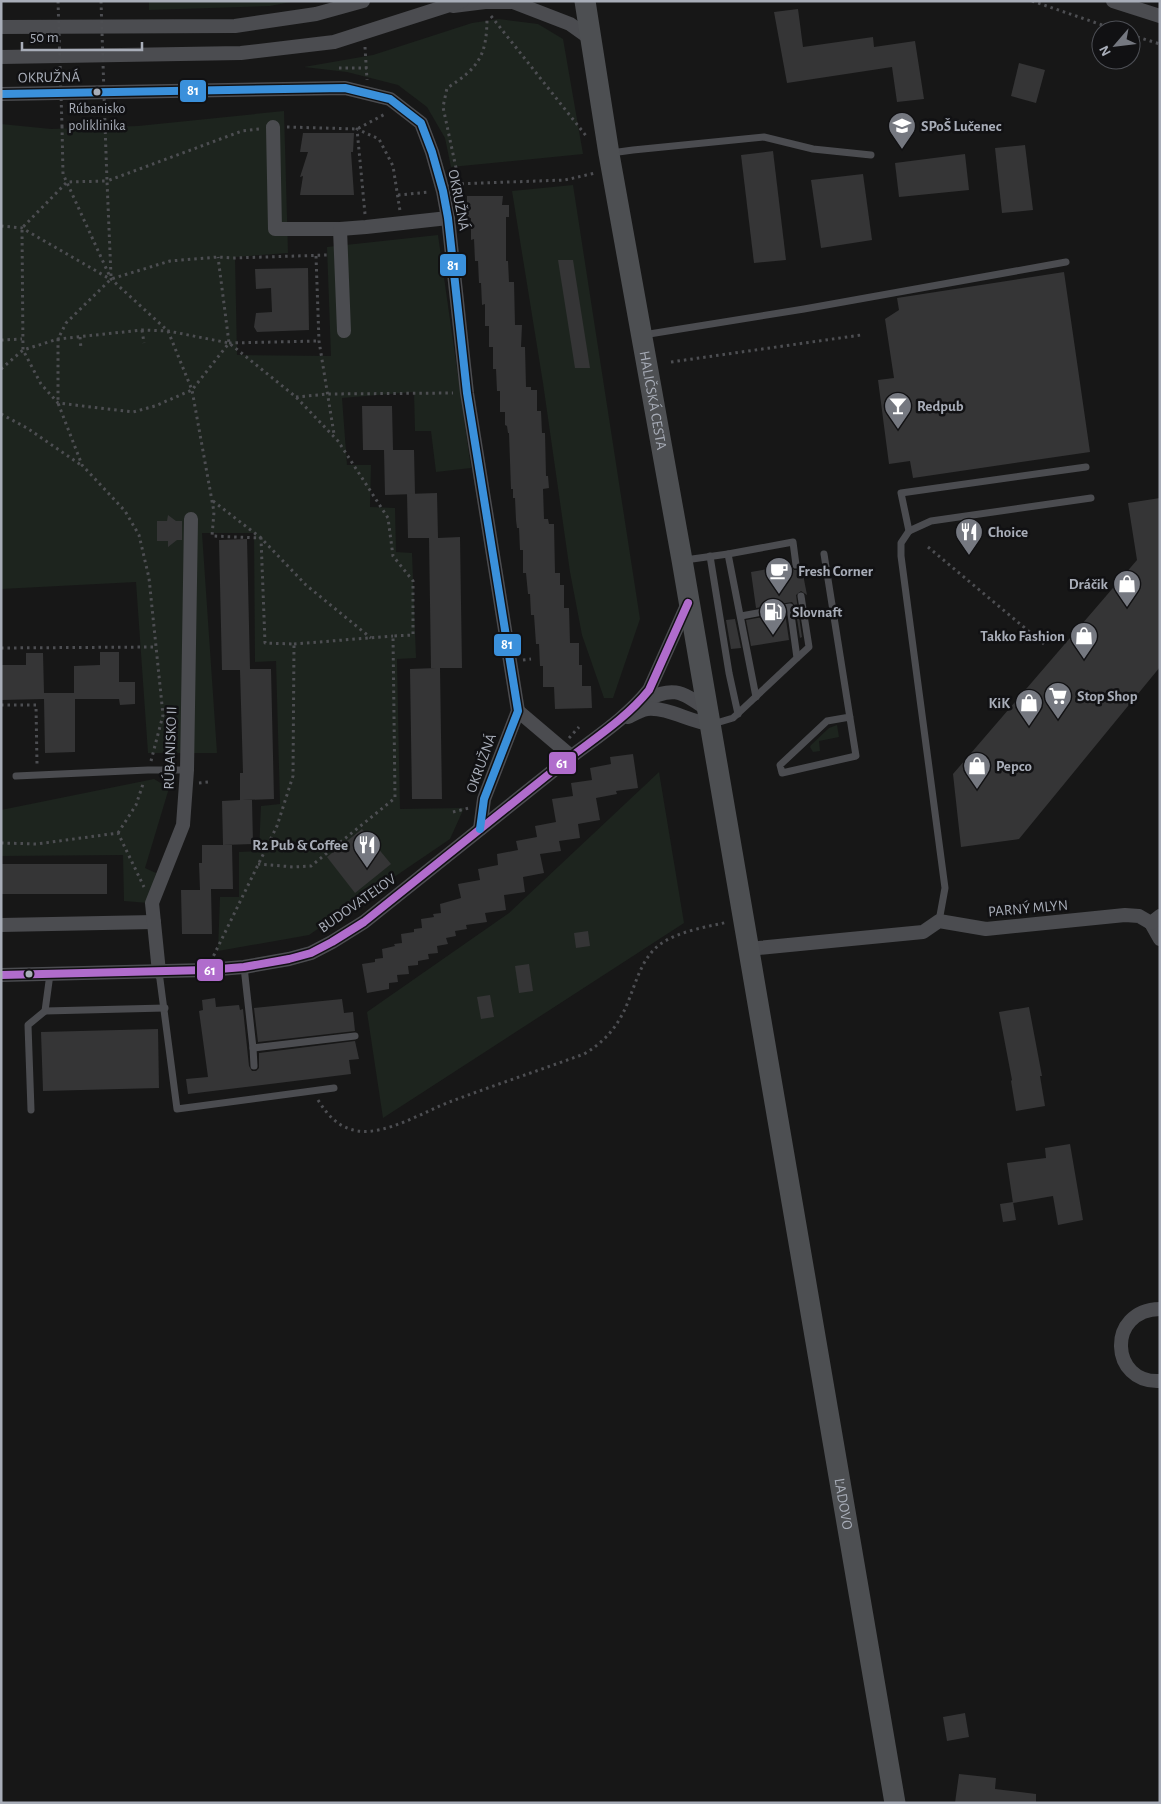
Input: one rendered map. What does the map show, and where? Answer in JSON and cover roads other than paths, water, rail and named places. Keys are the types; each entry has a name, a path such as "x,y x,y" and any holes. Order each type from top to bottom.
{"main road":[{"name":"HALIČSKÁ CESTA","path":"585,1 608,154 682,560 748,949"},
{"name":"ĽADOVO","path":"748,949 895,1803"}],"street":[{"path":"1,27 235,26 316,14 363,1"},
{"path":"1,57 241,53 334,42 462,1"},
{"path":"1112,1 1160,16"},
{"path":"447,7 485,2 514,2 570,24 592,39"},
{"name":"OKRUŽNÁ","path":"1,94 345,88 390,99 421,123 445,187 466,393 518,711 484,799 480,829"},
{"path":"273,127 275,229 366,228 448,218"},
{"path":"340,229 344,331"},
{"name":"RÚBANISKO II","path":"159,972 154,938 152,903 183,825 186,770 191,518"},
{"name":"BUDOVATEĽOV","path":"1,974 159,972 244,967 311,953 332,942 364,922 571,756 619,721 640,702 649,690 688,603"},
{"name":"BUDOVATEĽOV","path":"619,721 648,709 666,712 697,723 709,717 679,692 662,692 640,702"},
{"path":"518,711 571,756"},
{"name":"PARNÝ MLYN","path":"939,921 986,929 1130,915 1155,919"},
{"path":"1155,919 1160,939"},
{"path":"748,949 924,932 939,921"},
{"path":"1,925 154,922"},
{"path":"1158,1309 1142,1312 1128,1322 1120,1347 1122,1356 1131,1371 1146,1380 1160,1381"}],"lane":[{"path":"608,154 764,137 813,149 871,155"},
{"path":"640,336 1066,262"},
{"path":"909,531 901,493 1086,467"},
{"path":"939,921 945,888 901,556 901,543 909,531 931,521 1091,498"},
{"path":"682,560 793,542 796,565"},
{"path":"728,554 756,697"},
{"path":"824,554 850,717 856,756 782,773 780,765 827,721 850,717"},
{"path":"710,556 729,673 738,714"},
{"path":"709,717 733,718 808,647 801,596"},
{"path":"741,616 790,607 797,658"},
{"path":"16,776 186,770"},
{"path":"244,967 254,1066"},
{"path":"159,972 177,1108 334,1088"},
{"path":"45,1011 50,974"},
{"path":"31,1110 28,1025 45,1011 165,1008"},
{"path":"253,1048 355,1036"}],"place":[{"name":"Rúbanisko poliklinika","path":"97,92"},
{"name":"SPoŠ Lučenec","path":"902,150"},
{"name":"Redpub","path":"898,430"},
{"name":"Choice","path":"969,556"},
{"name":"Fresh Corner","path":"779,595"},
{"name":"Dráčik","path":"1127,608"},
{"name":"Slovnaft","path":"773,636"},
{"name":"Takko Fashion","path":"1084,660"},
{"name":"Stop Shop","path":"1058,720"},
{"name":"KiK","path":"1029,727"},
{"name":"Pepco","path":"977,790"},
{"name":"R2 Pub & Coffee","path":"367,869"}]}
